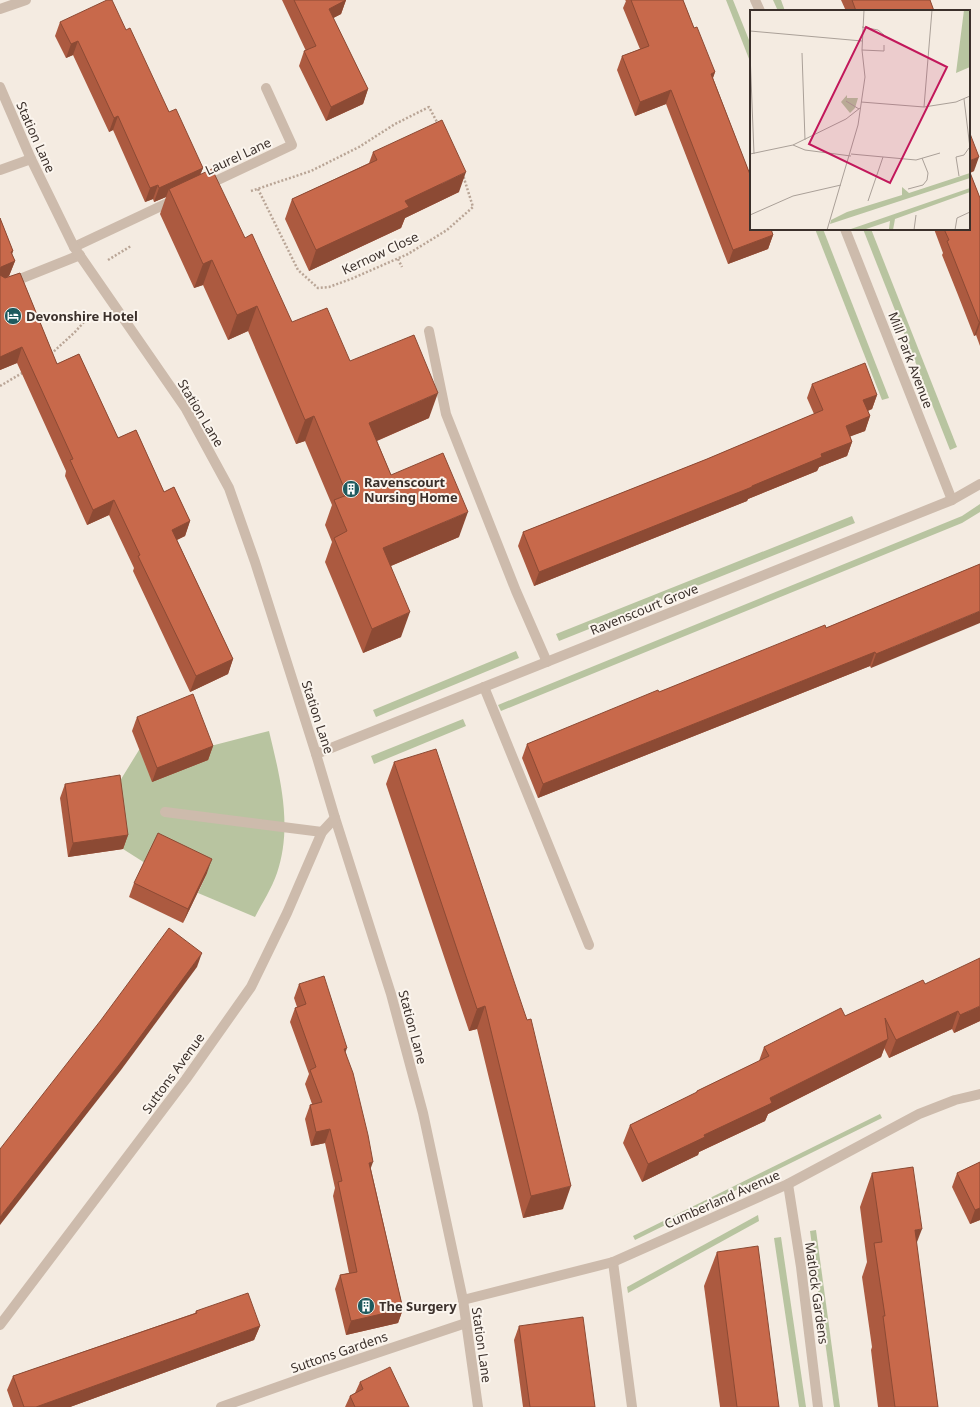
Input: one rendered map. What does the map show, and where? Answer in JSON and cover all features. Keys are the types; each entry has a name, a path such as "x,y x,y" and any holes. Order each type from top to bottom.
{"street":[{"path":"0,10 26,0"},
{"path":"755,0 760,10"},
{"name":"Station Lane","path":"0,87 31,159 77,251 186,409 229,488 255,562 391,994 423,1113 463,1300 478,1407"},
{"name":"Laurel Lane","path":"196,190 292,145 266,88"},
{"path":"0,170 31,159"},
{"path":"0,287 77,251 181,197"},
{"name":"Mill Park Avenue","path":"845,230 952,500"},
{"path":"429,331 446,414 516,591 547,662"},
{"name":"Ravenscourt Grove","path":"316,754 952,500 980,484"},
{"path":"484,687 589,945"},
{"path":"165,812 322,832"},
{"name":"Suttons Avenue","path":"0,1325 186,1079 251,987 287,913 322,832 335,818"},
{"name":"Cumberland Avenue","path":"463,1300 613,1262 788,1184 919,1114 955,1100 980,1094"},
{"name":"Matlock Gardens","path":"788,1184 801,1267 818,1407"},
{"path":"613,1262 632,1407"},
{"name":"Suttons Gardens","path":"221,1407 466,1323"}],"path":[{"path":"250,191 311,171 359,147 395,124 429,107 440,127"},
{"name":"Kernow Close","path":"258,189 298,270 318,288 351,279 398,259 447,230 473,208 462,172"},
{"path":"91,270 137,243"},
{"path":"398,259 402,267"},
{"path":"50,356 75,332 108,296"},
{"path":"0,386 25,372"}],"green space":[{"path":"726,0 733,0 750,42 750,61"},
{"path":"773,0 781,0 785,10 778,10"},
{"path":"815,230 823,230 889,398 882,400"},
{"path":"863,230 871,230 957,447 950,450"},
{"path":"980,504 980,512 962,523 501,711 498,705 962,516"},
{"path":"852,516 855,523 559,641 556,634"},
{"path":"516,651 519,658 376,717 373,710"},
{"path":"463,719 466,726 374,764 371,756"},
{"path":"269,731 281,784 284,837 282,855 275,879 255,917 198,893 207,873 145,863 123,849 115,789 139,750 203,748"},
{"path":"880,1114 882,1118 635,1240 633,1236"},
{"path":"758,1215 759,1221 628,1293 627,1287"},
{"path":"816,1230 840,1407 834,1407 810,1231"},
{"path":"781,1237 806,1407 799,1407 774,1238"}],"building":[{"path":"107,0 112,0 126,30 130,28 169,112 176,109 203,168 159,188 158,185 150,188 118,116 114,118 78,41 71,44 60,22"},
{"path":"294,0 346,0 329,9 368,89 331,107 304,51 316,46"},
{"path":"631,0 683,0 694,28 697,27 715,72 711,74 750,174 750,230 771,230 773,235 733,250 671,90 640,102 622,56 649,46"},
{"path":"852,0 930,0 934,10 856,10"},
{"path":"442,120 466,172 405,201 409,207 316,250 292,199 377,160 373,152"},
{"path":"970,134 979,157 970,161"},
{"path":"212,169 245,238 252,234 292,322 327,308 350,361 414,335 438,393 369,423 391,475 443,453 468,512 383,548 410,612 372,629 334,538 347,531 334,500 347,495 314,416 305,420 257,306 237,315 212,260 203,264 169,189"},
{"path":"970,173 980,198 980,322 947,241 949,240 944,230 970,230"},
{"path":"0,218 13,251 11,252 15,261 1,267 0,269"},
{"path":"20,273 57,364 79,354 118,438 136,430 164,492 174,487 190,521 172,530 233,659 196,676 138,556 140,555 114,500 93,510 70,460 73,459 22,347 0,357 0,275 5,278"},
{"path":"865,363 877,395 863,400 870,416 846,426 852,442 821,454 822,457 752,487 539,572 523,532 707,459 823,410 812,384"},
{"path":"980,564 980,611 876,654 875,652 543,784 527,744 658,690 659,692 825,625 826,628"},
{"path":"193,694 213,746 157,768 137,717"},
{"path":"436,749 527,1020 531,1019 571,1186 531,1196 485,1006 477,1009 394,762"},
{"path":"120,775 128,835 73,843 65,784"},
{"path":"158,833 212,859 188,909 134,883"},
{"path":"169,928 202,953 126,1056 0,1217 0,1149 101,1020"},
{"path":"980,958 980,1006 960,1015 958,1011 896,1040 885,1018 888,1039 770,1098 772,1103 704,1135 705,1137 648,1164 630,1125 769,1056 764,1047 841,1008 845,1016 923,980 925,984"},
{"path":"324,976 347,1048 344,1049 353,1073 368,1135 373,1162 369,1163 403,1309 351,1321 340,1275 357,1272 338,1182 342,1181 330,1129 316,1132 310,1105 322,1102 310,1070 316,1067 295,1008 306,1004 299,984"},
{"path":"980,1162 980,1208 975,1210 957,1173"},
{"path":"913,1167 922,1229 915,1230 938,1407 895,1407 883,1316 885,1316 874,1243 882,1242 872,1173"},
{"path":"758,1246 779,1407 737,1407 717,1252"},
{"path":"248,1293 260,1326 36,1407 24,1407 13,1376 197,1313 196,1311"},
{"path":"583,1317 595,1407 530,1407 519,1326"},
{"path":"390,1367 409,1407 355,1407 350,1396 363,1389 360,1382"}],"place":[{"name":"Devonshire Hotel","path":"13,316"},
{"name":"Ravenscourt Nursing Home","path":"351,489"},
{"name":"The Surgery","path":"366,1306"}]}
